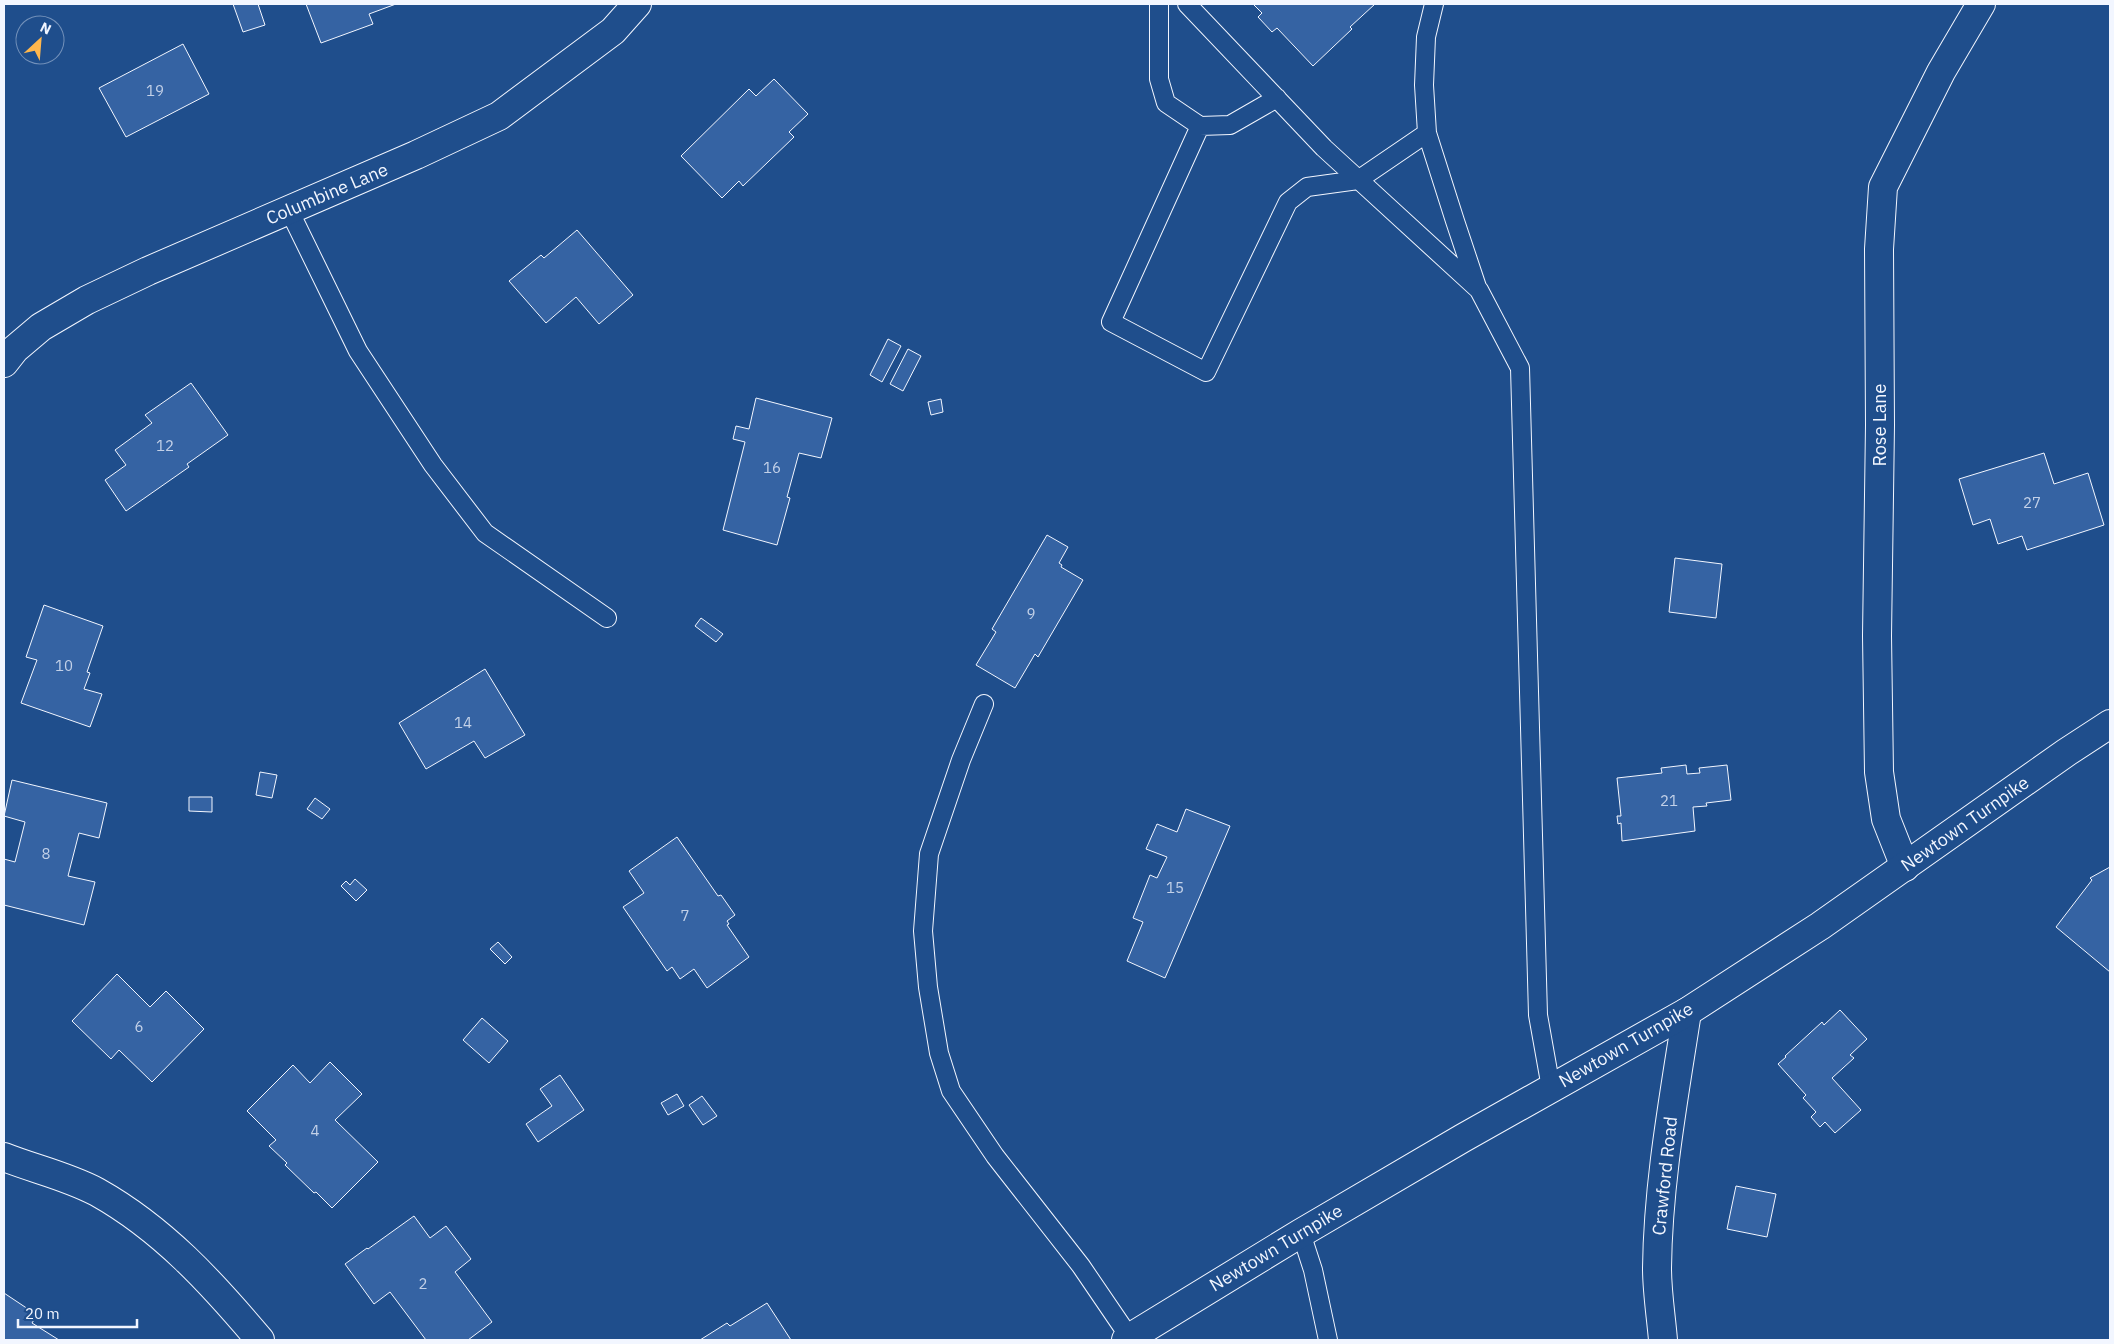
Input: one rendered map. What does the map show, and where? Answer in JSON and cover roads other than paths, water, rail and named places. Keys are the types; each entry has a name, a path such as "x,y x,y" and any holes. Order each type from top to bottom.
{"street":[{"name":"Columbine Lane","path":"4,363 14,349 41,327 87,300 148,270 416,155 499,116 613,31 637,4"},
{"name":"Rose Lane","path":"1904,867 1886,820 1879,772 1877,636 1880,425 1879,249 1883,187 1941,72 1981,4"},
{"name":"Newtown Turnpike","path":"1128,1339 1301,1233 1686,1012 1820,926 2067,752 2110,724"},
{"name":"Crawford Road","path":"1663,1340 1657,1270 1659,1231 1664,1166 1686,1012"},
{"path":"4,1157 56,1175 95,1192 131,1213 174,1246 214,1286 260,1340"}],"lane":[{"path":"1159,4 1159,79 1166,103 1200,126 1230,125 1277,98"},
{"path":"1187,4 1324,148 1478,290"},
{"path":"1434,4 1426,38 1424,85 1427,133 1454,222 1478,290 1520,368 1538,1015 1551,1088"},
{"path":"1200,126 1111,322 1206,372 1288,202 1307,187 1358,180 1427,133"},
{"path":"289,210 358,351 433,465 485,533 607,618"},
{"path":"984,704 961,760 929,854 924,931 928,987 939,1053 951,1091 996,1156 1081,1266 1128,1339"},
{"path":"1301,1233 1313,1270 1328,1340"}]}
